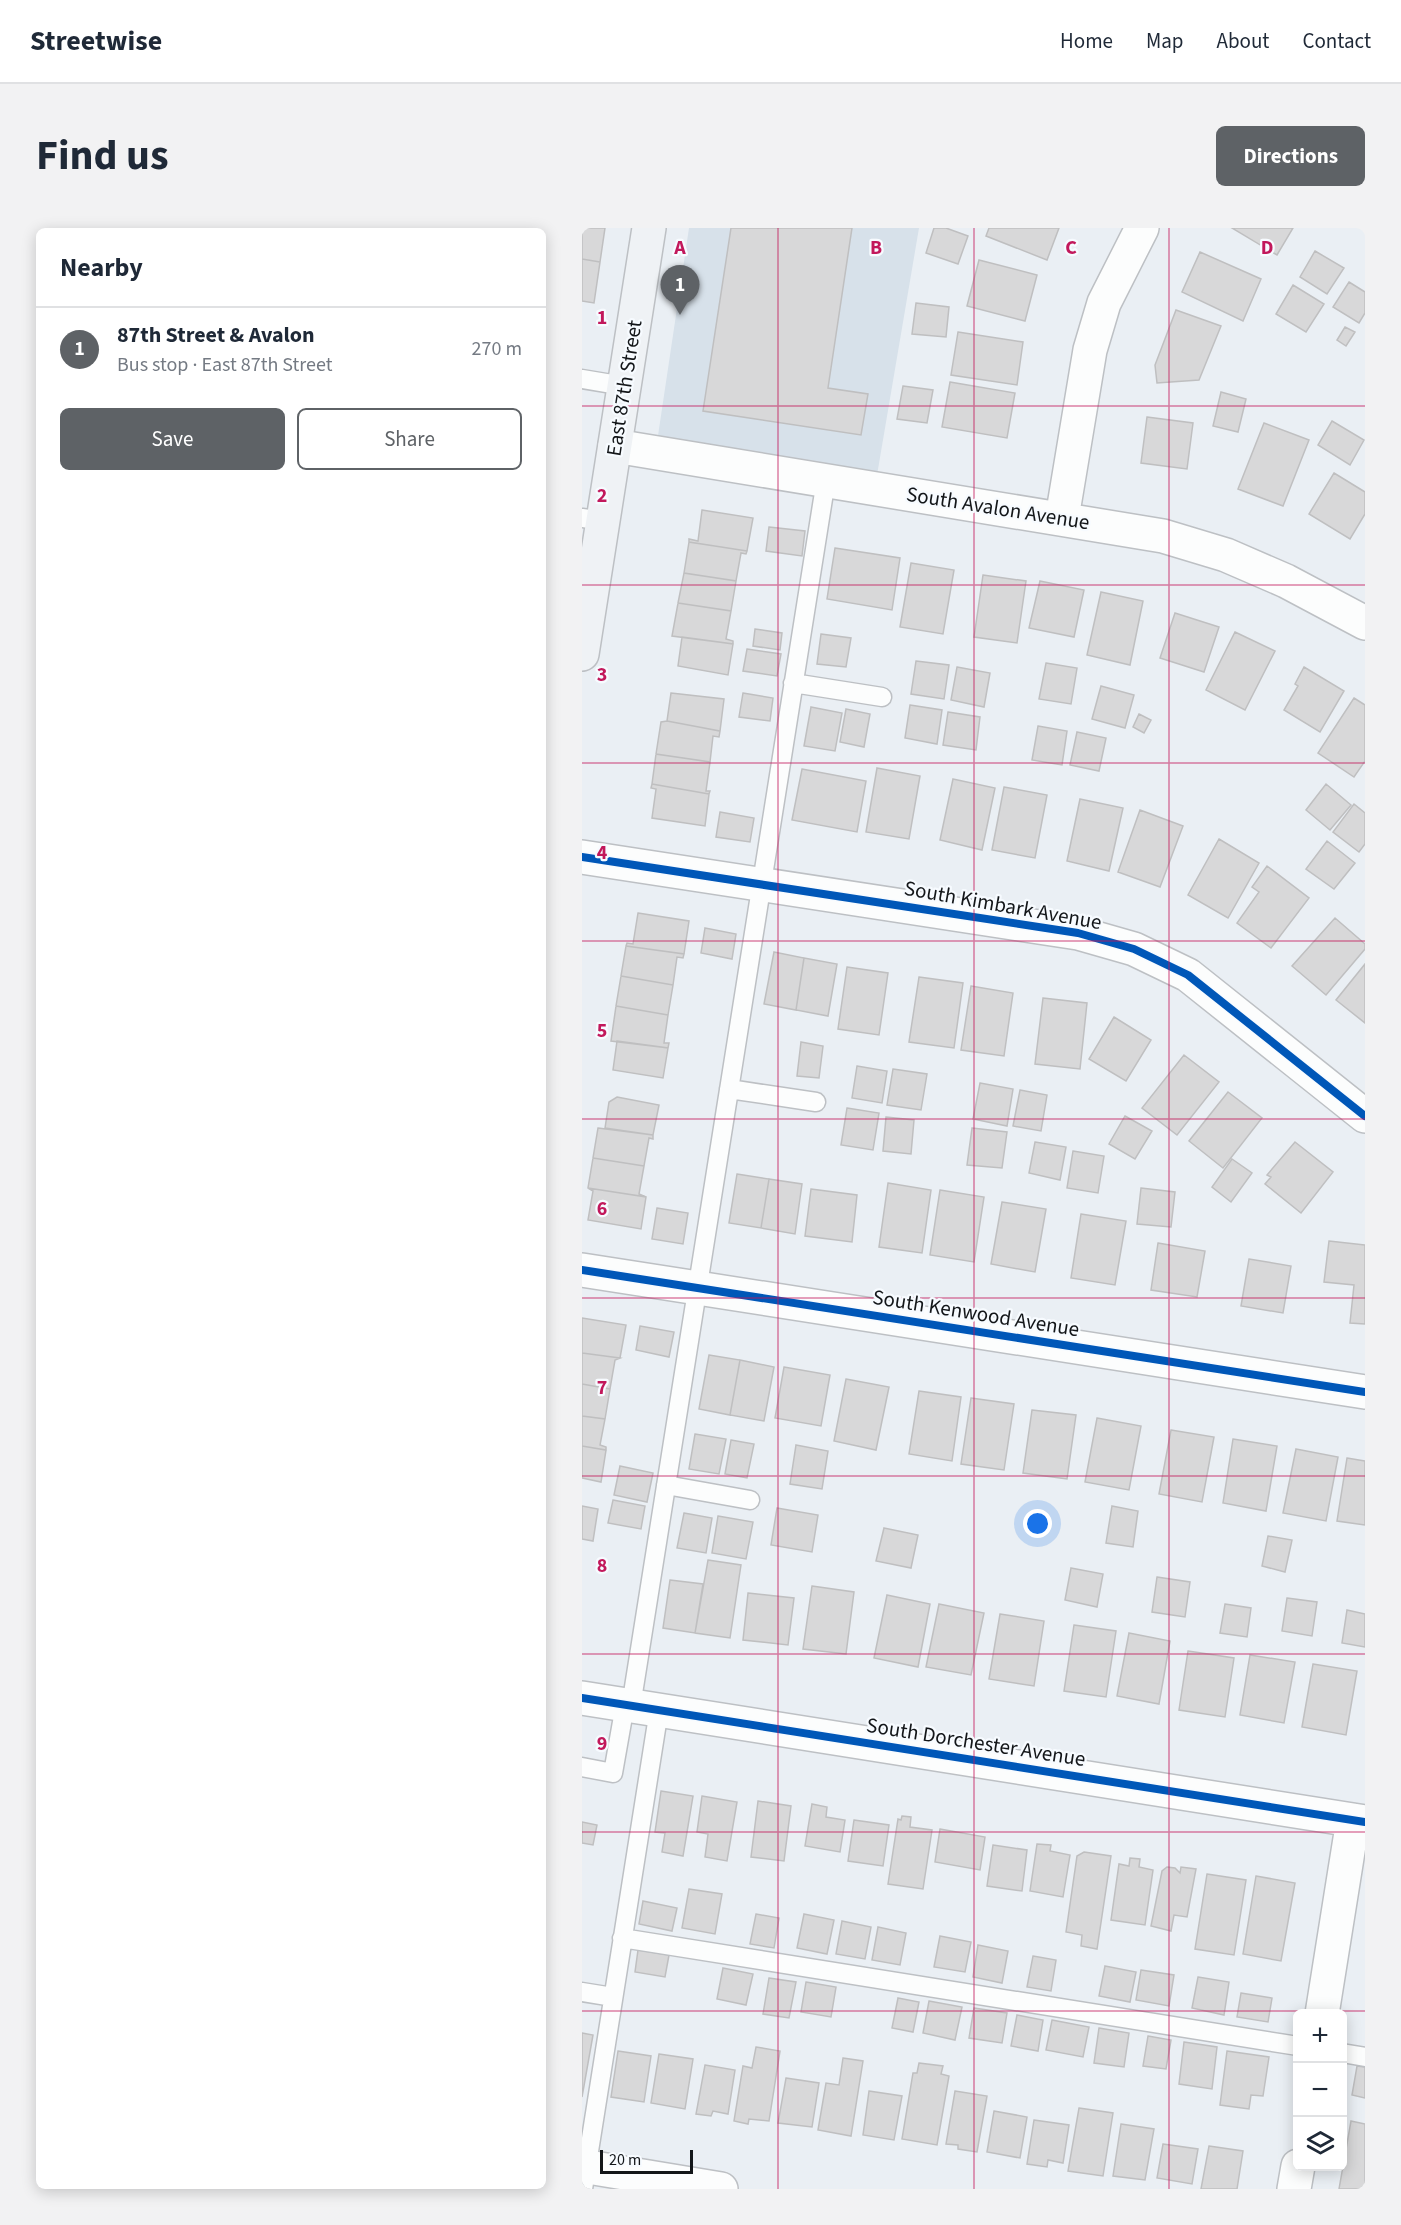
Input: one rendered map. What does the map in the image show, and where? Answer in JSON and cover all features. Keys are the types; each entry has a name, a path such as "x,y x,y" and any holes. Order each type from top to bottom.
{"main road":[{"name":"East 87th Street","path":"583,644 592,520 615,446 649,228"}],"street":[{"path":"1062,518 1090,350 1104,303 1143,228"},
{"name":"South Avalon Avenue","path":"615,446 1163,536 1226,555 1286,581 1365,623"},
{"name":"South Kimbark Avenue","path":"582,858 1078,933 1134,949 1188,975 1365,1116"},
{"name":"South Kenwood Avenue","path":"582,1270 1365,1392"},
{"name":"South Dorchester Avenue","path":"582,1698 1359,1821"},
{"path":"1323,2009 1359,1821"},
{"path":"1294,2189 1297,2171"},
{"path":"584,2174 721,2189"}],"lane":[{"path":"582,379 624,386"},
{"path":"584,2174 622,1938 638,1707 666,1485 826,480"},
{"path":"793,683 882,697"},
{"path":"729,1089 816,1102"},
{"path":"666,1485 750,1500"},
{"path":"582,1767 613,1773 638,1707"},
{"path":"622,1938 1293,2045"},
{"path":"582,1992 613,1997"},
{"path":"1347,2054 1365,2057"}],"shaded area":[{"path":"689,228 919,228 876,481 656,449"}],"building":[{"path":"582,228 605,228 600,262 582,259"},
{"path":"731,228 852,228 828,388 868,394 861,435 703,411"},
{"path":"934,228 946,228 968,236 958,264 926,253"},
{"path":"989,228 1059,228 1047,260 986,236"},
{"path":"1232,228 1293,228 1277,255"},
{"path":"1315,251 1344,268 1327,294 1300,277"},
{"path":"1200,252 1261,279 1243,321 1182,292"},
{"path":"582,259 600,262 594,303 582,301"},
{"path":"979,260 1037,275 1025,321 967,306"},
{"path":"1349,282 1365,292 1365,313 1359,323 1333,307"},
{"path":"1293,285 1324,304 1306,332 1276,314"},
{"path":"916,303 949,307 946,337 912,334"},
{"path":"1176,310 1221,326 1199,380 1157,383 1155,365"},
{"path":"1345,327 1355,332 1346,346 1337,340"},
{"path":"958,332 1023,342 1017,385 951,375"},
{"path":"950,382 1015,393 1007,438 942,427"},
{"path":"903,386 933,390 927,423 897,419"},
{"path":"1221,392 1246,399 1238,432 1213,426"},
{"path":"1147,417 1193,423 1187,469 1141,463"},
{"path":"1332,421 1364,440 1350,465 1318,445"},
{"path":"1264,423 1309,440 1283,506 1238,489"},
{"path":"1334,473 1365,492 1365,514 1350,539 1309,514"},
{"path":"702,510 753,518 747,551 689,542 689,539 698,541"},
{"path":"769,527 805,531 802,556 766,551"},
{"path":"689,542 747,551 746,554 741,553 736,581 684,573"},
{"path":"835,548 900,558 892,610 827,599"},
{"path":"911,563 954,570 943,634 900,627"},
{"path":"684,573 736,581 731,611 678,603"},
{"path":"983,575 1026,581 1017,643 974,637"},
{"path":"1040,581 1084,590 1074,637 1029,628"},
{"path":"1101,592 1143,601 1130,665 1087,655"},
{"path":"678,603 731,611 726,639 733,641 733,644 672,636"},
{"path":"1175,613 1219,627 1204,672 1160,658"},
{"path":"755,629 782,633 780,650 753,646"},
{"path":"1235,632 1275,651 1245,710 1206,690"},
{"path":"821,634 851,638 846,667 817,664"},
{"path":"682,637 733,644 728,675 678,666"},
{"path":"747,649 781,654 777,676 743,671"},
{"path":"916,661 949,665 944,699 911,694"},
{"path":"1046,663 1077,668 1071,704 1039,699"},
{"path":"957,667 990,673 984,707 951,700"},
{"path":"1304,667 1344,691 1320,732 1284,710 1298,686 1295,684"},
{"path":"1101,686 1134,695 1125,728 1092,719"},
{"path":"671,693 724,699 720,731 667,721"},
{"path":"743,693 773,698 770,721 739,717"},
{"path":"1354,698 1365,705 1365,761 1354,777 1318,753"},
{"path":"910,705 942,710 937,744 905,738"},
{"path":"811,707 842,713 835,751 804,746"},
{"path":"846,709 870,714 864,747 840,742"},
{"path":"948,712 980,717 976,750 943,745"},
{"path":"1139,714 1151,720 1144,733 1133,727"},
{"path":"667,721 720,731 719,737 713,736 710,762 656,754 661,722"},
{"path":"1038,726 1067,731 1062,765 1032,760"},
{"path":"1077,732 1106,738 1099,771 1070,765"},
{"path":"656,754 710,762 706,791 710,791 709,794 652,784"},
{"path":"877,768 920,776 909,839 866,832"},
{"path":"802,769 866,781 857,832 792,820"},
{"path":"953,779 995,788 982,850 940,840"},
{"path":"652,784 709,794 705,826 652,818 656,789 651,788"},
{"path":"1326,784 1351,805 1330,830 1306,810"},
{"path":"1004,787 1047,795 1035,858 992,850"},
{"path":"1080,799 1123,808 1109,871 1067,861"},
{"path":"1354,804 1365,813 1365,844 1359,852 1333,832"},
{"path":"1140,810 1183,826 1160,887 1118,872"},
{"path":"720,812 754,818 750,842 716,837"},
{"path":"1219,839 1259,863 1228,918 1188,895"},
{"path":"1327,841 1355,863 1334,889 1306,869"},
{"path":"1267,866 1309,898 1271,948 1237,923 1259,892 1252,887"},
{"path":"638,913 689,921 684,954 626,946 627,943 633,944"},
{"path":"1335,918 1365,944 1365,949 1326,995 1292,966"},
{"path":"705,928 736,934 732,959 701,953"},
{"path":"626,946 684,954 683,958 677,957 673,985 621,976"},
{"path":"774,952 804,958 796,1010 764,1004"},
{"path":"804,958 837,964 828,1016 796,1010"},
{"path":"1365,964 1365,1023 1336,1000"},
{"path":"847,967 888,973 879,1035 838,1029"},
{"path":"621,976 673,985 668,1015 616,1006"},
{"path":"919,977 963,983 954,1048 909,1042"},
{"path":"971,986 1013,993 1004,1056 961,1050"},
{"path":"1043,998 1087,1003 1080,1069 1035,1064"},
{"path":"616,1006 668,1015 664,1043 669,1043 668,1048 611,1041"},
{"path":"1114,1017 1151,1040 1126,1081 1089,1059"},
{"path":"617,1041 668,1048 663,1078 613,1070"},
{"path":"801,1042 823,1046 819,1078 797,1076"},
{"path":"1184,1055 1219,1082 1177,1135 1142,1108"},
{"path":"857,1066 887,1071 882,1103 852,1098"},
{"path":"893,1069 927,1074 921,1110 887,1105"},
{"path":"980,1083 1013,1089 1007,1126 973,1119"},
{"path":"1020,1090 1047,1095 1041,1131 1013,1126"},
{"path":"1228,1092 1262,1118 1223,1168 1189,1141"},
{"path":"617,1097 659,1105 653,1135 605,1128 609,1102"},
{"path":"847,1108 879,1113 873,1150 841,1145"},
{"path":"1125,1116 1152,1131 1135,1159 1109,1144"},
{"path":"886,1117 914,1120 911,1154 883,1151"},
{"path":"598,1128 653,1135 653,1139 649,1138 644,1166 593,1158"},
{"path":"972,1128 1007,1132 1002,1168 967,1165"},
{"path":"1035,1142 1066,1147 1060,1180 1029,1173"},
{"path":"1295,1142 1333,1172 1301,1213 1265,1184 1271,1177 1267,1175"},
{"path":"1073,1151 1104,1156 1098,1193 1067,1188"},
{"path":"593,1158 644,1166 639,1194 646,1197 588,1188"},
{"path":"1232,1159 1252,1173 1231,1202 1212,1187"},
{"path":"737,1174 769,1179 761,1228 729,1223"},
{"path":"769,1179 802,1184 795,1234 761,1228"},
{"path":"888,1183 931,1190 922,1253 879,1247"},
{"path":"588,1188 646,1197 641,1229 588,1220 593,1191"},
{"path":"1141,1188 1175,1192 1171,1227 1137,1224"},
{"path":"811,1189 857,1195 852,1242 805,1236"},
{"path":"940,1190 984,1197 974,1262 930,1255"},
{"path":"1002,1202 1046,1209 1035,1272 991,1264"},
{"path":"657,1208 688,1213 683,1244 652,1239"},
{"path":"1081,1214 1126,1221 1115,1285 1071,1278"},
{"path":"1329,1241 1365,1245 1365,1324 1350,1323 1354,1285 1324,1282"},
{"path":"1158,1243 1205,1251 1197,1297 1151,1290"},
{"path":"1249,1259 1291,1266 1283,1313 1241,1306"},
{"path":"582,1318 626,1325 620,1358 582,1353"},
{"path":"640,1326 674,1332 669,1357 636,1350"},
{"path":"582,1353 620,1358 615,1360 610,1389 582,1384"},
{"path":"709,1355 740,1360 730,1415 699,1409"},
{"path":"740,1360 774,1367 764,1421 730,1415"},
{"path":"784,1367 830,1375 821,1426 775,1418"},
{"path":"846,1379 889,1387 876,1450 834,1441"},
{"path":"582,1384 610,1389 605,1419 582,1416"},
{"path":"919,1391 961,1397 952,1461 909,1454"},
{"path":"971,1398 1014,1404 1004,1470 961,1464"},
{"path":"1032,1410 1076,1415 1067,1479 1023,1473"},
{"path":"582,1416 605,1419 600,1445 606,1447 606,1450 582,1446"},
{"path":"1097,1418 1141,1426 1129,1490 1085,1482"},
{"path":"1171,1430 1214,1437 1202,1502 1159,1494"},
{"path":"695,1434 726,1439 719,1474 689,1469"},
{"path":"1233,1439 1277,1446 1266,1511 1223,1503"},
{"path":"731,1440 754,1444 747,1478 725,1474"},
{"path":"796,1445 828,1451 822,1489 790,1484"},
{"path":"582,1446 606,1450 601,1482 582,1478"},
{"path":"1296,1449 1338,1457 1326,1521 1283,1513"},
{"path":"1347,1458 1365,1461 1365,1525 1337,1521"},
{"path":"620,1466 653,1473 647,1502 614,1495"},
{"path":"613,1500 645,1506 641,1529 608,1523"},
{"path":"582,1506 598,1509 593,1541 582,1539"},
{"path":"1112,1506 1138,1511 1133,1547 1106,1543"},
{"path":"777,1508 818,1515 812,1552 771,1545"},
{"path":"684,1513 712,1518 706,1553 677,1548"},
{"path":"718,1516 753,1522 746,1559 712,1553"},
{"path":"884,1528 918,1535 911,1568 876,1561"},
{"path":"1268,1536 1292,1540 1285,1572 1262,1566"},
{"path":"708,1560 741,1565 730,1638 695,1633"},
{"path":"1071,1568 1103,1574 1097,1607 1065,1600"},
{"path":"1157,1577 1190,1582 1185,1617 1152,1612"},
{"path":"670,1580 703,1584 695,1633 663,1628"},
{"path":"812,1586 854,1592 846,1654 803,1649"},
{"path":"748,1593 794,1598 788,1645 743,1640"},
{"path":"887,1595 930,1604 918,1667 874,1658"},
{"path":"1287,1598 1317,1602 1312,1636 1282,1631"},
{"path":"939,1604 984,1613 971,1675 926,1667"},
{"path":"1225,1604 1251,1608 1247,1637 1220,1633"},
{"path":"1347,1610 1365,1614 1365,1647 1342,1643"},
{"path":"1000,1614 1044,1621 1034,1686 989,1679"},
{"path":"1074,1625 1116,1631 1106,1697 1064,1691"},
{"path":"1129,1633 1170,1641 1159,1704 1117,1696"},
{"path":"1188,1651 1234,1658 1225,1717 1179,1710"},
{"path":"1250,1655 1295,1662 1284,1723 1240,1715"},
{"path":"1313,1664 1357,1671 1346,1735 1302,1727"},
{"path":"661,1791 693,1796 683,1856 662,1852 665,1833 655,1832"},
{"path":"702,1796 737,1802 727,1861 705,1857 708,1834 697,1832"},
{"path":"758,1801 791,1806 784,1861 751,1857"},
{"path":"812,1804 827,1807 826,1817 845,1820 840,1852 805,1846"},
{"path":"902,1816 911,1817 910,1827 932,1830 923,1889 888,1884 898,1819 901,1820"},
{"path":"854,1820 889,1825 883,1866 848,1861"},
{"path":"582,1822 597,1825 593,1845 582,1843"},
{"path":"940,1829 985,1837 980,1870 935,1862"},
{"path":"1037,1844 1051,1845 1050,1851 1070,1855 1063,1897 1030,1891"},
{"path":"993,1845 1027,1850 1022,1891 987,1886"},
{"path":"1084,1852 1111,1856 1097,1949 1081,1946 1082,1935 1066,1932 1077,1856"},
{"path":"1130,1858 1140,1859 1139,1867 1153,1870 1145,1925 1111,1920 1119,1864 1129,1866"},
{"path":"1167,1867 1175,1868 1180,1873 1181,1867 1196,1869 1187,1917 1174,1915 1171,1931 1151,1926 1162,1871"},
{"path":"1207,1874 1246,1880 1234,1955 1195,1949"},
{"path":"1256,1876 1295,1883 1281,1961 1243,1954"},
{"path":"689,1889 722,1894 715,1934 682,1928"},
{"path":"643,1901 677,1908 672,1931 639,1924"},
{"path":"756,1914 779,1918 774,1948 750,1944"},
{"path":"804,1914 834,1920 827,1954 797,1948"},
{"path":"842,1921 871,1927 865,1959 836,1954"},
{"path":"878,1927 906,1933 900,1965 872,1960"},
{"path":"940,1936 971,1942 965,1972 934,1967"},
{"path":"978,1945 1008,1951 1002,1983 973,1977"},
{"path":"638,1950 669,1955 665,1977 635,1972"},
{"path":"1033,1956 1056,1960 1051,1991 1027,1987"},
{"path":"1105,1966 1136,1972 1130,2002 1099,1996"},
{"path":"723,1968 753,1974 746,2005 717,1999"},
{"path":"1141,1970 1174,1975 1169,2006 1136,2000"},
{"path":"1198,1977 1229,1982 1224,2015 1192,2008"},
{"path":"769,1978 796,1982 789,2018 763,2014"},
{"path":"806,1982 836,1987 831,2017 801,2012"},
{"path":"1241,1993 1272,1998 1268,2022 1237,2017"},
{"path":"898,1998 919,2002 913,2032 892,2028"},
{"path":"929,2001 962,2007 955,2040 923,2033"},
{"path":"974,2008 1007,2013 1002,2043 969,2038"},
{"path":"1017,2015 1043,2020 1038,2051 1011,2046"},
{"path":"1052,2020 1089,2027 1083,2057 1046,2050"},
{"path":"1099,2028 1129,2033 1124,2067 1094,2063"},
{"path":"582,2033 593,2035 582,2097"},
{"path":"1148,2036 1171,2040 1166,2069 1143,2066"},
{"path":"1184,2042 1217,2047 1212,2089 1179,2084"},
{"path":"756,2047 780,2051 769,2121 749,2119 748,2124 734,2121 743,2066 752,2068"},
{"path":"618,2051 651,2056 644,2102 611,2097"},
{"path":"1227,2051 1269,2057 1263,2096 1251,2095 1249,2109 1220,2105"},
{"path":"659,2054 693,2059 685,2109 651,2103"},
{"path":"843,2058 863,2061 851,2136 818,2130 826,2083 839,2085"},
{"path":"919,2063 943,2066 941,2074 949,2076 937,2145 902,2139 913,2073 917,2073"},
{"path":"705,2065 735,2070 728,2114 713,2111 711,2116 696,2114"},
{"path":"1357,2066 1365,2067 1365,2098 1352,2095"},
{"path":"786,2078 819,2083 812,2127 778,2123"},
{"path":"869,2091 902,2096 894,2140 863,2135"},
{"path":"955,2091 987,2096 977,2152 958,2149 958,2145 946,2144"},
{"path":"1079,2108 1113,2113 1103,2176 1068,2171"},
{"path":"994,2111 1027,2117 1020,2158 987,2152"},
{"path":"1034,2120 1069,2125 1063,2163 1048,2160 1047,2167 1027,2164"},
{"path":"1351,2121 1365,2124 1365,2189 1339,2189 1342,2171 1347,2171 1347,2144"},
{"path":"1121,2124 1154,2129 1145,2180 1113,2176"},
{"path":"1163,2144 1198,2149 1192,2184 1157,2178"},
{"path":"1209,2146 1243,2151 1237,2189 1201,2189"}],"cycle path":[{"path":"582,857 1078,933 1134,949 1188,975 1365,1116"},
{"path":"582,1270 1365,1392"},
{"path":"582,1698 1365,1822"}],"place":[{"name":"87th Street & Avalon","path":"680,315"}]}
